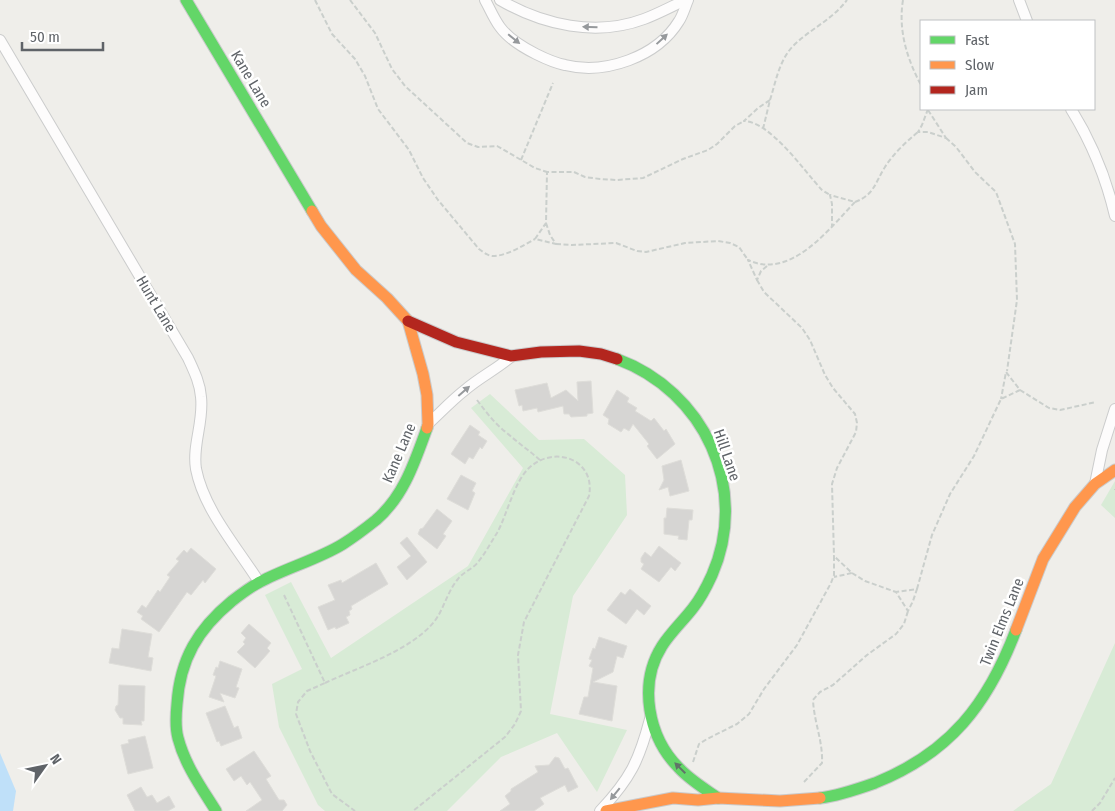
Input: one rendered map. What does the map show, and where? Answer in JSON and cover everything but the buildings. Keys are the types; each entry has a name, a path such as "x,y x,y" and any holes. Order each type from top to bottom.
{"street":[{"name":"Kane Lane","path":"186,0 321,226 356,270 408,321 423,374 427,396 428,424 411,471 396,498 377,519 342,545 259,582 228,604 205,626 194,642 184,664 178,688 176,712 178,735 193,776 216,811"},
{"path":"485,0 500,28 530,51 566,66 588,68 625,62 661,41 678,22 687,0"},
{"path":"500,0 544,21 584,27 605,27 643,19 687,0"},
{"path":"1019,0 1027,20"},
{"name":"Hunt Lane","path":"0,40 188,358 198,381 201,398 194,455 199,483 210,508 259,582"},
{"path":"1072,110 1096,155 1110,194 1115,216"},
{"path":"408,321 455,341 512,356"},
{"name":"Hill Lane","path":"512,356 572,350 606,354 638,367 679,397 698,418 711,444 723,479 726,507 724,534 717,560 699,600 676,626 658,653 649,678 648,700 650,719"},
{"path":"428,424 463,391 480,378 499,368 512,356"},
{"path":"1095,484 1102,450 1115,409"},
{"name":"Twin Elms Lane","path":"606,811 673,798 780,801 828,797 861,788 897,774 926,756 952,735 972,714 992,685 1007,654 1043,559 1075,507 1095,484 1115,470"},
{"path":"650,719 663,746 678,767 718,798"},
{"path":"600,811 616,794 636,764 650,719"}],"path":[{"path":"315,0 332,34 355,59 365,76 378,109 409,150 423,178 438,200 479,249 487,255 494,257 508,252 535,239 546,223"},
{"path":"350,0 374,33 392,68 405,86 467,143 478,147 497,146 535,168 547,172 574,172 585,177 608,180 643,178 683,159 708,150 735,126 770,100"},
{"path":"763,129 784,57 793,46 830,19 847,0"},
{"path":"903,0 901,24 909,61 920,83"},
{"path":"520,160 553,83"},
{"path":"757,280 761,271 767,266 799,255 819,240 855,202 864,199 873,190 885,166 918,132 928,110"},
{"path":"804,782 822,763 823,751 813,711 813,700 820,692 833,685 867,655 896,634 904,624 908,611 914,601 938,519 950,494 974,456 1001,399 1006,372 1017,300 1015,244 996,192 975,172 956,147 946,138 928,110"},
{"path":"744,121 750,121 782,144 822,190 830,195 855,202"},
{"path":"918,132 928,132 946,138"},
{"path":"547,172 546,223 550,235 556,244"},
{"path":"830,195 832,226"},
{"path":"535,239 556,244 572,245 616,244 646,252 684,243 718,241 739,247 748,260 764,292 802,328 810,340 825,375 833,388 855,414 856,432 837,468 832,484 834,576 797,645 764,688 750,714 737,724 707,738 699,744 693,762"},
{"path":"748,260 755,264 767,266"},
{"path":"1006,372 1020,390 1048,408 1060,410 1096,402"},
{"path":"1001,399 1020,390"},
{"path":"477,400 489,416 541,461"},
{"path":"355,811 332,794 310,751 296,714 298,702 308,691 418,638 443,610 452,588 459,578 479,562 497,532 522,476 530,467 552,456 562,456 576,461 586,474 591,486 589,496 524,622 518,656 521,711 515,724 505,737 413,811"},
{"path":"834,556 865,582 896,592 917,589"},
{"path":"834,576 852,573"},
{"path":"896,592 908,611"},
{"path":"284,595 325,682"},
{"path":"1092,811 1100,803 1115,778"}],"green space":[{"path":"490,394 539,440 584,439 625,475 627,515 573,596 550,714 627,730 597,792 557,733 501,757 447,811 325,811 318,805 279,727 272,684 302,669 265,595 291,582 331,658 468,566 523,468 471,408"},
{"path":"1115,481 1115,518 1101,505"},
{"path":"1115,643 1115,811 1013,811 1051,784"}],"water":[{"path":"0,753 16,791 13,811 0,811"}],"traffic: fast":[{"path":"186,0 312,211"},
{"path":"617,359 648,374 674,394 695,418 711,446 722,477 725,509 722,542 712,575 696,604 662,646 650,677 649,693 650,710 654,726 668,755 688,776 718,798"},
{"path":"216,811 189,767 176,729 176,712 182,673 193,646 200,634 220,612 256,584 334,549 386,511 401,489 413,465 427,428"},
{"path":"820,798 841,794 875,783 925,757 945,741 979,703 993,681 1016,630"}],"traffic: slow":[{"path":"312,211 321,226 356,270 387,298 408,321 427,395 427,428"},
{"path":"1016,630 1043,559 1075,507 1095,484 1115,470"},
{"path":"606,811 673,798 780,801 820,798"}],"traffic: jam":[{"path":"408,321 456,342 511,356 541,352 579,351 601,354 617,359"}]}
